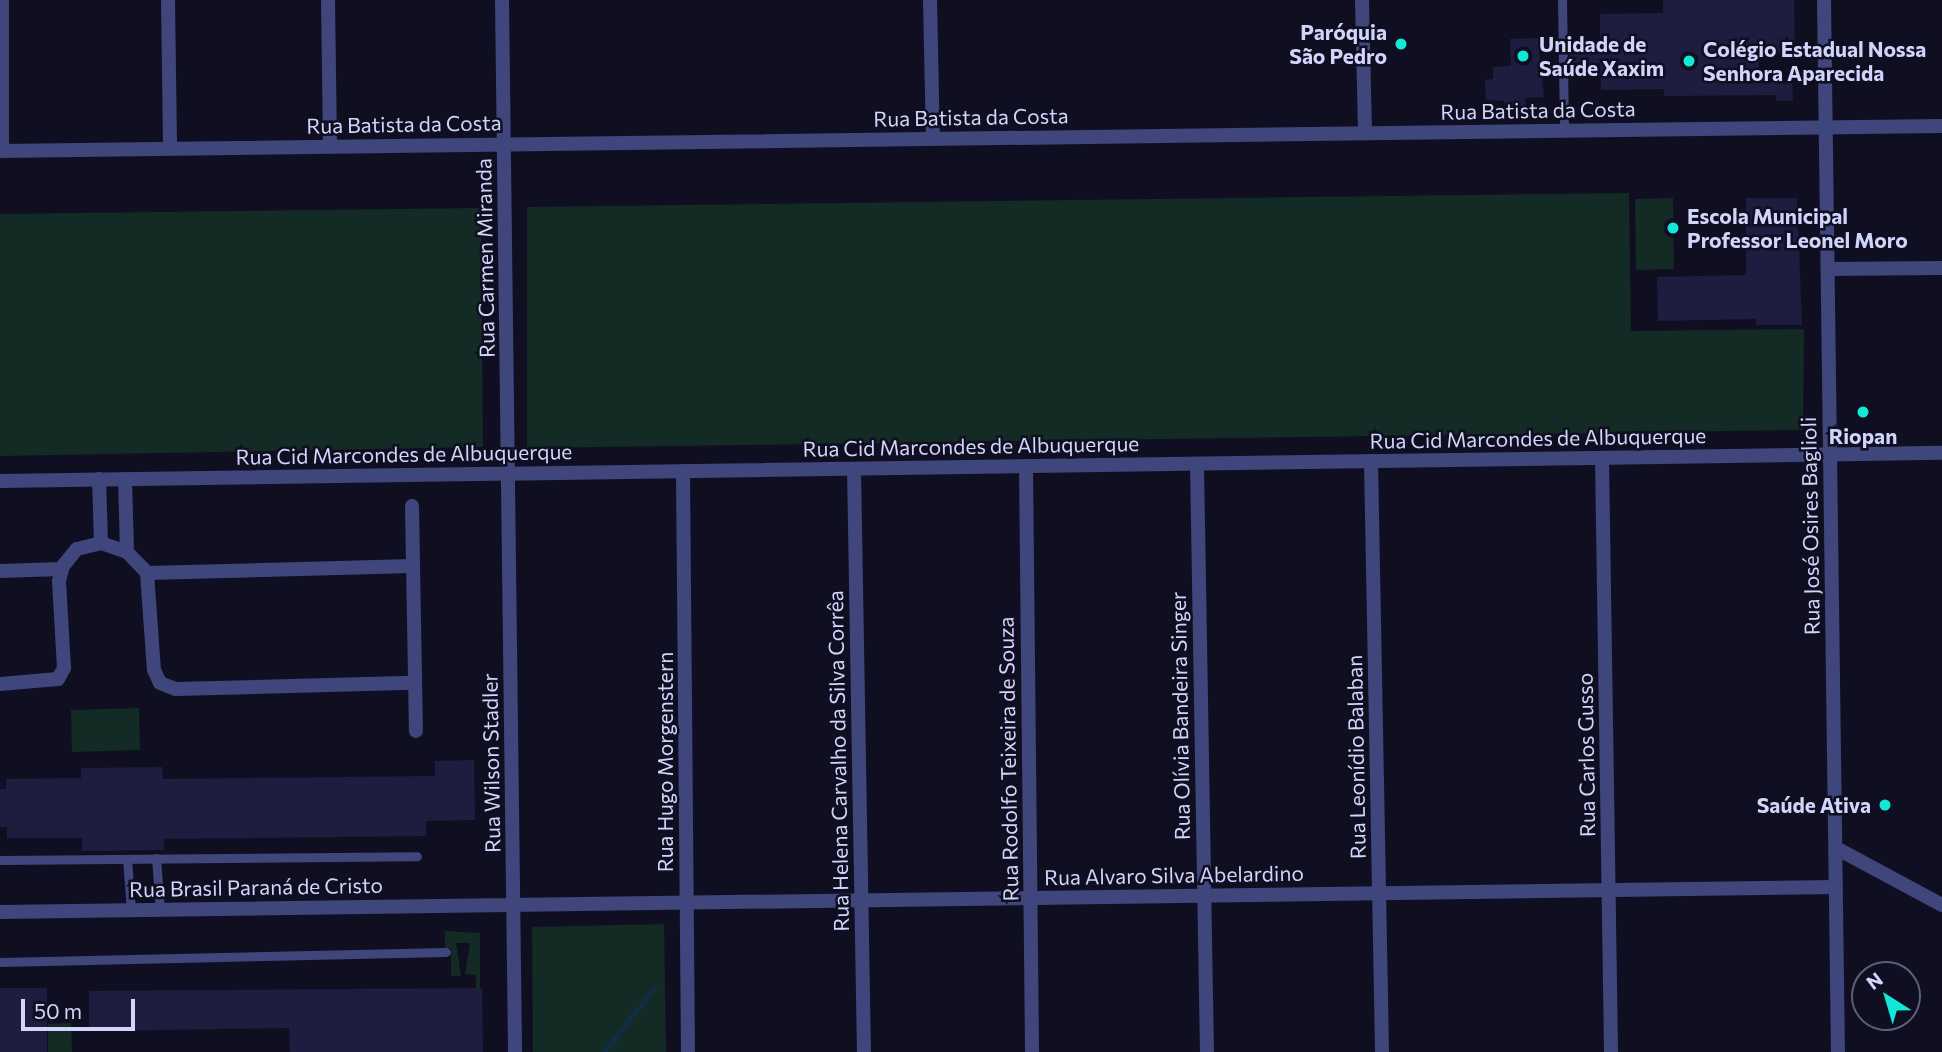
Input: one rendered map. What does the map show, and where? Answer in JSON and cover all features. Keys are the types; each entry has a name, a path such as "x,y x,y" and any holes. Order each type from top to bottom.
{"street":[{"path":"1,151 2,0"},
{"path":"168,0 170,149"},
{"path":"328,0 330,146"},
{"name":"Rua Carmen Miranda","path":"502,0 509,474"},
{"path":"930,0 933,139"},
{"path":"1362,0 1365,133"},
{"name":"Rua José Osires Baglioli","path":"1824,0 1838,1052"},
{"name":"Rua Batista da Costa","path":"1,151 1942,126"},
{"path":"1828,269 1942,268"},
{"name":"Rua Cid Marcondes de Albuquerque","path":"0,481 1942,453"},
{"name":"Rua Carlos Gusso","path":"1602,458 1611,1052"},
{"name":"Rua Leonídio Balaban","path":"1371,461 1382,1052"},
{"name":"Rua Olívia Bandeira Singer","path":"1197,464 1207,1052"},
{"name":"Rua Rodolfo Teixeira de Souza","path":"1026,466 1032,1052"},
{"name":"Rua Helena Carvalho da Silva Corrêa","path":"854,469 864,1052"},
{"name":"Rua Hugo Morgenstern","path":"683,471 688,1052"},
{"name":"Rua Wilson Stadler","path":"509,474 515,1052"},
{"path":"99,479 101,543"},
{"path":"125,479 127,552"},
{"path":"412,506 413,683 416,731"},
{"path":"0,684 49,683 64,668 62,569 77,549 101,543 127,552 146,573 154,670 160,683 176,689 413,683"},
{"path":"146,573 412,566"},
{"path":"0,570 62,569"},
{"path":"1836,848 1942,905"},
{"name":"Rua Alvaro Silva Abelardino","path":"513,905 1836,887"},
{"name":"Rua Brasil Paraná de Cristo","path":"0,912 513,905"}],"lane":[{"path":"1562,0 1564,131"},
{"path":"0,860 417,856"},
{"path":"156,858 160,909"},
{"path":"127,859 131,910"},
{"path":"0,962 446,952"}],"green space":[{"path":"1629,193 1631,331 1804,329 1803,430 527,448 527,207"},
{"path":"1673,198 1674,269 1636,270 1635,199"},
{"path":"481,208 483,447 0,456 0,214"},
{"path":"139,708 140,750 72,752 71,710"},
{"path":"664,924 666,1052 533,1052 532,927"},
{"path":"445,931 480,933 480,990 476,991 476,975 465,974 470,943 456,943 461,976 451,976 451,948 445,948"},
{"path":"71,1023 72,1052 48,1052 48,1024"}],"building":[{"path":"1663,0 1794,0 1795,53 1759,54 1759,82 1792,81 1793,101 1776,101 1776,95 1664,96 1664,89 1601,90 1600,63 1570,64 1570,46 1600,45 1600,14 1663,13"},
{"path":"1538,38 1544,97 1525,98 1526,106 1505,107 1504,101 1486,100 1485,80 1493,79 1493,67 1511,66 1510,39"},
{"path":"1746,198 1797,198 1802,325 1756,325 1756,319 1658,321 1657,277 1746,275"},
{"path":"474,760 475,820 426,821 426,836 164,839 164,850 82,851 82,838 7,838 7,827 0,827 0,789 6,789 6,779 81,778 81,768 162,767 163,779 435,776 435,761"},
{"path":"0,988 47,988 47,1052 0,1052"},
{"path":"482,988 483,1052 290,1052 289,1028 89,1031 89,991"}],"waterway":[{"path":"604,1052 654,988"}],"place":[{"name":"Paróquia São Pedro","path":"1401,44"},
{"name":"Unidade de Saúde Xaxim","path":"1523,56"},
{"name":"Colégio Estadual Nossa Senhora Aparecida","path":"1689,61"},
{"name":"Escola Municipal Professor Leonel Moro","path":"1673,228"},
{"name":"Riopan","path":"1863,412"},
{"name":"Saúde Ativa","path":"1885,805"}]}
